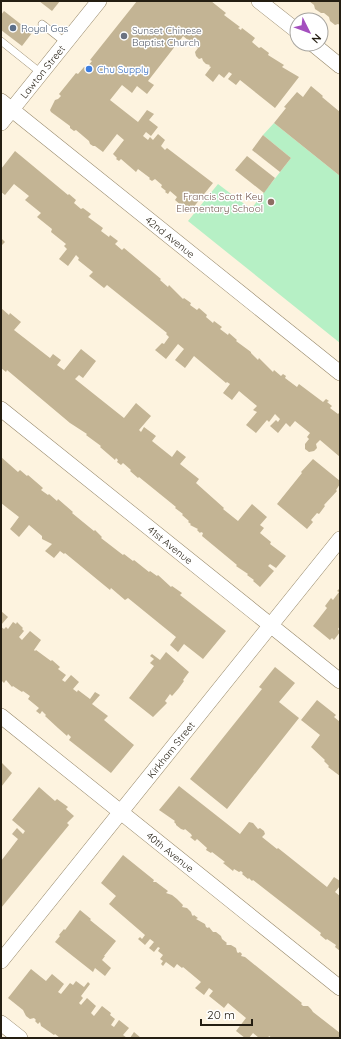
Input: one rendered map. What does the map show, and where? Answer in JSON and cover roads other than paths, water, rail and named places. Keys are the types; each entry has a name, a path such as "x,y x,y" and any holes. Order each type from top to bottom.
{"street":[{"name":"Lawton Street","path":"1,123 6,105 41,73 99,1"},
{"path":"259,1 289,25"},
{"path":"322,52 340,66"},
{"name":"42nd Avenue","path":"6,105 340,374"},
{"name":"41st Avenue","path":"1,409 340,681"},
{"name":"Kirkham Street","path":"1,961 340,539"},
{"name":"40th Avenue","path":"1,716 340,988"},
{"path":"1,1023 20,1038"}],"lane":[{"path":"42,24 66,42"},
{"path":"1,41 41,73"}],"place":[{"name":"Royal Gas","path":"13,28"},
{"name":"Sunset Chinese Baptist Church","path":"124,36"},
{"name":"Chu Supply","path":"89,69"},
{"name":"Francis Scott Key Elementary School","path":"271,202"}]}
